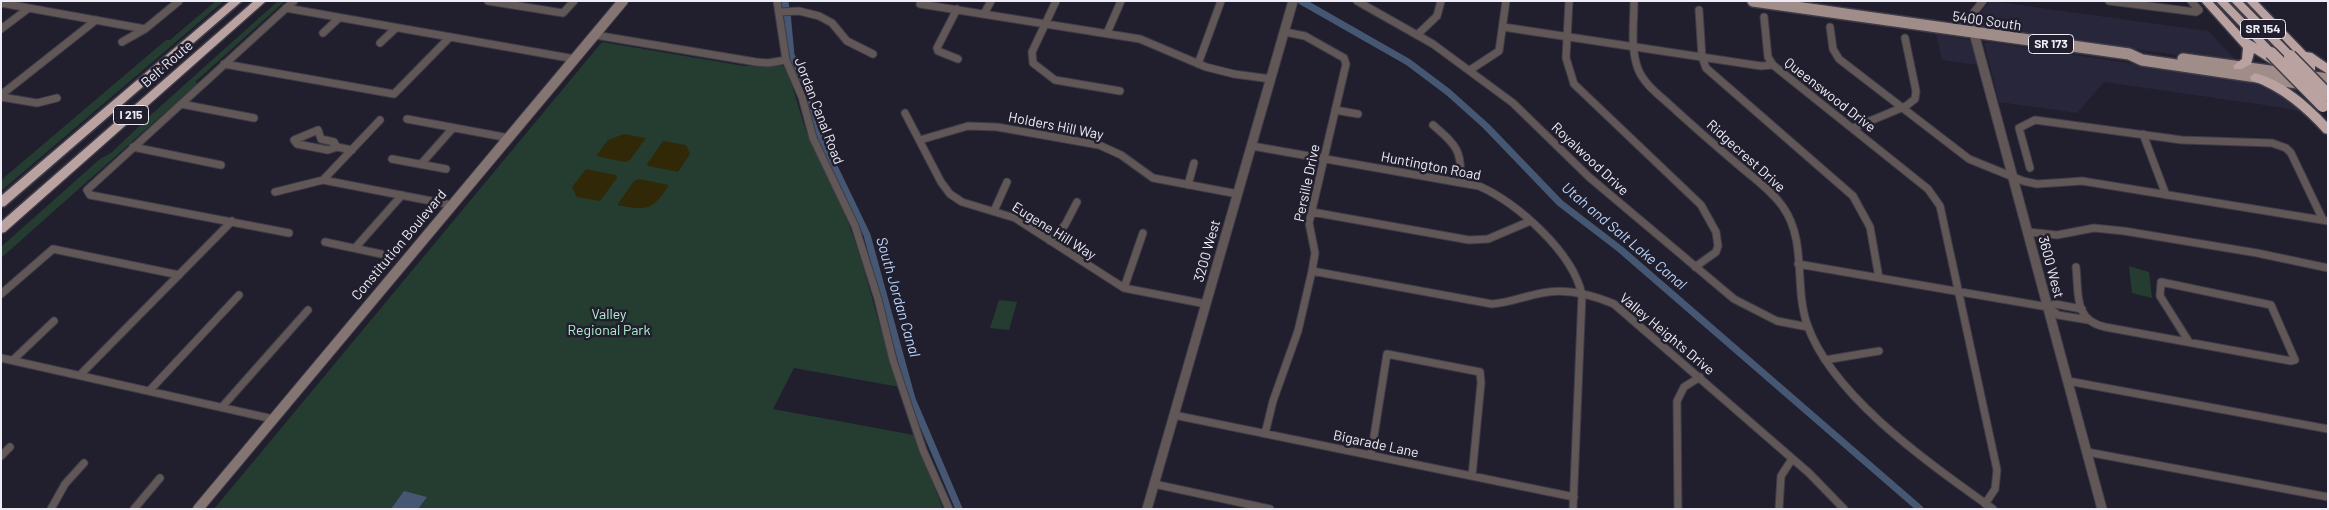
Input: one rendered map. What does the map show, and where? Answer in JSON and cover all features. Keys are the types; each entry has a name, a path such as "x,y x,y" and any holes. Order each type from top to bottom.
{"highway":[{"name":"Belt Route","path":"1,203 237,1"},
{"name":"Belt Route","path":"1,230 261,1"},
{"path":"2206,1 2242,40 2250,54 2247,61 2238,66"},
{"name":"SR 154","path":"2221,1 2271,53 2325,90"},
{"name":"SR 154","path":"2236,1 2325,90"},
{"path":"2251,1 2301,50 2328,70"},
{"path":"2242,40 2303,80"},
{"path":"2301,50 2310,62 2311,69 2303,80"},
{"path":"2291,74 2325,90"},
{"path":"2255,77 2277,86 2305,105 2328,130"},
{"path":"2305,105 2300,93 2325,90"}],"main road":[{"name":"Constitution Boulevard","path":"198,509 623,1"},
{"name":"5400 South","path":"1753,1 1974,33 2291,74"},
{"name":"5400 South","path":"2129,54 2142,60 2255,77 2303,80"}],"street":[{"path":"122,42 145,29 179,1"},
{"path":"288,233 201,218 90,195 87,190 294,1"},
{"path":"488,1 563,13 574,1"},
{"name":"Jordan Canal Road","path":"777,1 786,60 802,97 813,138 855,226 878,298 893,360 923,450 949,509"},
{"path":"922,1 920,4 1155,42 1198,64 1217,70 1271,79"},
{"path":"984,14 991,1"},
{"path":"1056,1 1032,52 1033,63 1039,70 1055,80 1120,92"},
{"path":"1107,33 1121,1"},
{"path":"1198,64 1221,1"},
{"name":"3200 West","path":"1147,509 1293,1"},
{"path":"1417,35 1437,16 1441,1"},
{"path":"1470,70 1493,57 1498,51 1506,1"},
{"path":"1569,1 1567,66 1574,84 1692,196 1708,214 1716,232 1718,246 1716,252 1711,257 1695,267"},
{"name":"Ridgecrest Drive","path":"1634,1 1636,66 1647,83 1780,203 1792,222 1803,312 1808,327 1825,360 1857,398 1939,470 1992,509"},
{"path":"1974,33 1971,16 1982,1"},
{"path":"2109,1 2192,13 2198,10 2191,1"},
{"name":"Royalwood Drive","path":"1359,2 1417,35 1470,70 1513,103 1589,177 1695,267 1748,308 1777,321 1808,327"},
{"path":"1,3 145,29"},
{"path":"1,29 29,8"},
{"path":"286,8 575,58"},
{"path":"957,9 937,48 938,51 950,54 958,60"},
{"path":"779,12 794,10 817,15 832,23 840,35 854,47 873,54"},
{"path":"1699,10 1702,57 1710,73 1853,196 1870,227 1879,278"},
{"path":"1764,17 1768,57 1773,66"},
{"path":"323,33 339,18"},
{"path":"1,96 96,20"},
{"name":"Queenswood Drive","path":"1503,27 1761,66 1773,66 1853,128 1936,198 1943,213 1997,470 1996,489 1985,504"},
{"path":"1830,27 1833,49 1839,59 1975,163 2037,184 2082,181 2325,221"},
{"path":"380,43 396,28"},
{"name":"Persille Drive","path":"1265,434 1273,401 1298,331 1312,271 1315,253 1309,229 1346,64 1344,58 1305,36 1284,32"},
{"name":"3600 West","path":"1974,33 2102,509"},
{"path":"595,35 756,62 768,63 786,60"},
{"path":"224,64 394,94 450,37"},
{"path":"1853,128 1913,102 1916,96 1904,38"},
{"path":"1,96 40,104 48,103 57,98"},
{"path":"181,104 254,118"},
{"path":"1335,110 1358,114"},
{"name":"Eugene Hill Way","path":"905,113 941,182 950,194 969,205 1015,218 1124,288 1206,304"},
{"path":"407,119 508,138"},
{"path":"323,180 380,120"},
{"path":"2030,168 2019,128 2035,120 2182,140 2272,143 2286,148 2291,153 2325,221"},
{"path":"1433,125 1454,144 1461,154 1460,182"},
{"name":"Holders Hill Way","path":"920,140 968,126 997,127 1110,149 1154,178 1238,194"},
{"path":"421,164 453,128"},
{"path":"337,147 334,142 321,139 318,130 294,140 297,144 328,150 337,147 352,150"},
{"path":"2143,134 2166,195"},
{"name":"Huntington Road","path":"1252,146 1480,186 1499,195 1575,271 1579,278 1582,295 1574,509"},
{"path":"133,147 222,165"},
{"path":"392,158 446,169"},
{"path":"1188,185 1194,163"},
{"path":"275,192 323,180 452,205"},
{"path":"994,211 1007,182"},
{"path":"355,248 402,195"},
{"path":"1050,241 1065,225 1077,202"},
{"path":"1312,212 1469,240 1493,237 1528,222"},
{"path":"81,374 232,222"},
{"path":"2028,232 2056,235 2094,228 2256,253 2328,268"},
{"path":"1124,288 1143,233"},
{"path":"325,242 382,254"},
{"path":"1,294 53,249 179,276"},
{"path":"1798,264 2048,307 2058,315 2088,320 2107,328 2189,342 2295,360 2271,305 2161,282 2160,296 2189,342"},
{"path":"2076,267 2082,309 2088,320"},
{"name":"Valley Heights Drive","path":"1312,271 1492,304 1507,303 1548,292 1582,295 1602,299 1616,305 1792,459 1844,509"},
{"path":"150,390 239,295"},
{"path":"2048,307 2055,304 2082,309"},
{"path":"222,408 308,310"},
{"path":"13,360 54,321"},
{"path":"1825,360 1879,351"},
{"path":"1371,455 1387,354 1480,372 1472,476"},
{"path":"1,358 81,374 273,419"},
{"path":"1678,509 1678,401 1684,388 1700,377"},
{"path":"2068,380 2328,429"},
{"name":"Bigarade Lane","path":"1174,414 1574,497"},
{"path":"1,456 10,447"},
{"path":"2087,452 2328,497"},
{"path":"1779,509 1778,479 1785,466 1792,459"},
{"path":"51,509 64,484 84,463"},
{"path":"134,509 160,478"},
{"path":"1154,484 1270,509"}],"shaded area":[{"path":"1990,1 2208,31 2237,61 2191,57 1984,28 1980,26 1978,20 1981,12"},
{"path":"1936,34 1970,40 1978,65 1942,60"},
{"path":"1988,42 2264,83 2291,101 2302,112 2104,82 2077,113 1999,102 1984,43"}],"green space":[{"path":"216,1 224,1 1,191 1,181 6,176 166,40 170,40"},
{"path":"278,1 285,1 195,82 198,83 1,258 1,247 100,159 111,153"},
{"name":"Valley Regional Park","path":"602,42 744,66 778,65 786,67 806,131 851,230 900,387 794,368 773,409 914,435 943,509 214,509"},
{"path":"2129,266 2149,272 2152,298 2132,293"},
{"path":"999,300 1017,302 1009,330 990,328"}],"sand":[{"path":"624,134 646,138 630,160 625,162 596,156 608,140"},
{"path":"663,141 686,145 690,154 678,172 648,166 647,164"},
{"path":"586,169 616,175 617,178 600,201 577,197 572,187"},
{"path":"639,179 669,185 658,200 648,207 635,208 617,205 634,181"}],"water":[{"path":"404,491 427,497 418,509 391,509"}],"waterway":[{"name":"South Jordan Canal","path":"785,1 786,10"},
{"name":"Utah and Salt Lake Canal","path":"1301,1 1408,62 1448,92 1486,126 1560,203 1620,249 1920,509"},
{"name":"South Jordan Canal","path":"787,12 791,55 807,88"},
{"name":"South Jordan Canal","path":"810,93 816,129 867,235 912,399 959,509"}]}
